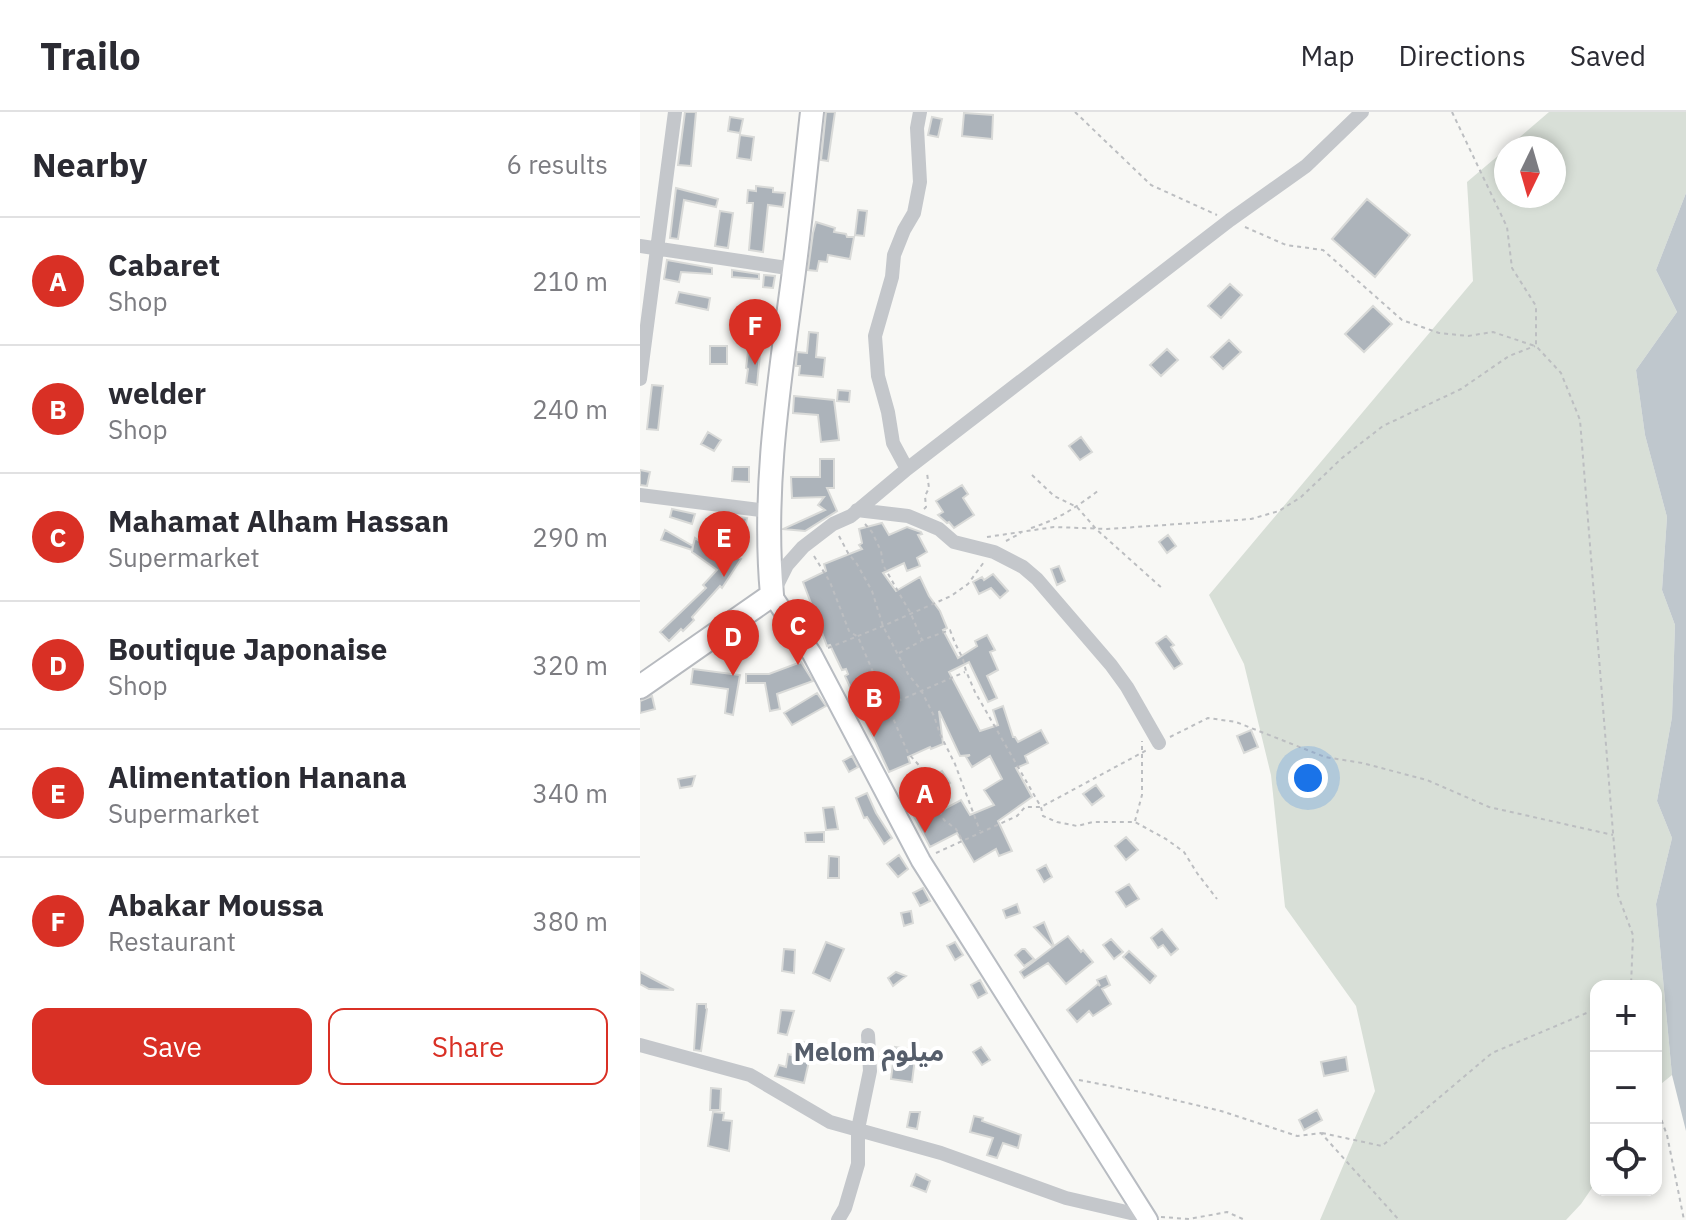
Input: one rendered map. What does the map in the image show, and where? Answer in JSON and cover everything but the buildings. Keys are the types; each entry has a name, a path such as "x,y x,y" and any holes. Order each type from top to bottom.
{"main road":[{"path":"812,112 777,392 768,511 772,595 812,654 921,861 1146,1218"},
{"path":"640,687 772,595"}],"street":[{"path":"640,379 675,112"},
{"path":"907,469 893,443 878,376 875,336 892,277 894,255 914,213 920,182 917,128 920,112"},
{"path":"772,595 787,565 803,547 833,524 854,513 923,456 1230,220 1306,166 1362,112"},
{"path":"640,246 794,269"},
{"path":"640,495 768,511"},
{"path":"854,513 908,516 939,529 954,542 994,552 1023,567 1037,579 1127,687 1159,743"},
{"path":"838,1220 845,1208 858,1164 858,1129 870,1071 868,1035"},
{"path":"640,1045 750,1075 830,1122 941,1153 1066,1198 1146,1218"}],"path":[{"path":"1075,112 1151,185 1286,245 1323,250 1402,320 1439,333 1468,336 1493,332 1536,346 1561,373 1580,420 1618,895 1633,935 1632,980"},
{"path":"1452,112 1507,227 1512,268 1536,306 1536,346"},
{"path":"983,537 1054,527 1096,529 1251,519 1279,511 1301,497 1342,458 1383,426 1461,389 1509,356 1536,346"},
{"path":"908,516 926,507 925,496 929,488 923,456"},
{"path":"1032,475 1054,496 1077,507 1096,529 1163,589"},
{"path":"812,654 951,596 968,584 988,556 1006,541 1025,530 1053,521 1099,490"},
{"path":"854,513 872,532 881,551 883,565 922,640"},
{"path":"833,524 872,591 883,626 908,674 921,690 955,764 981,833"},
{"path":"803,547 821,567 839,602 849,631 858,637 908,753 933,786 944,820 956,829 962,841"},
{"path":"898,654 922,640 950,630 983,709 1041,807 1043,816 1077,826 1093,822 1135,822 1184,852 1217,899"},
{"path":"849,722 966,671"},
{"path":"921,861 1017,816 1025,807 1041,807 1208,718 1236,722 1325,757 1427,780 1489,807 1614,835"},
{"path":"1135,822 1142,795 1142,742"},
{"path":"1058,1078 1087,1081 1207,1107 1297,1136 1321,1133 1382,1146 1492,1053 1590,1012"},
{"path":"1662,1121 1684,1220"},
{"path":"1321,1133 1399,1220"},
{"path":"1146,1218 1189,1219 1227,1212 1245,1220"}],"shaded area":[{"path":"1549,112 1686,112 1686,193 1656,270 1677,312 1636,370 1645,435 1667,517 1662,590 1675,625 1672,717 1657,801 1672,838 1656,904 1672,1075 1662,1083 1662,980 1590,980 1590,1191 1566,1220 1320,1220 1375,1091 1356,1006 1285,907 1271,775 1244,664 1209,595 1473,281 1467,182 1494,159 1494,208 1566,208 1566,136 1521,136"},
{"path":"1686,193 1686,1131 1672,1075 1656,904 1672,838 1657,801 1672,717 1675,625 1662,590 1667,517 1645,435 1636,370 1677,312 1656,270"}],"place":[{"name":"Abakar Moussa","path":"755,365"},
{"name":"Alimentation Hanana","path":"724,577"},
{"name":"Mahamat Alham Hassan","path":"798,665"},
{"name":"Boutique Japonaise","path":"733,676"},
{"name":"welder","path":"874,737"},
{"name":"Cabaret","path":"925,833"}],"district":[{"name":"Melom ميلوم","path":"869,1051"}]}
